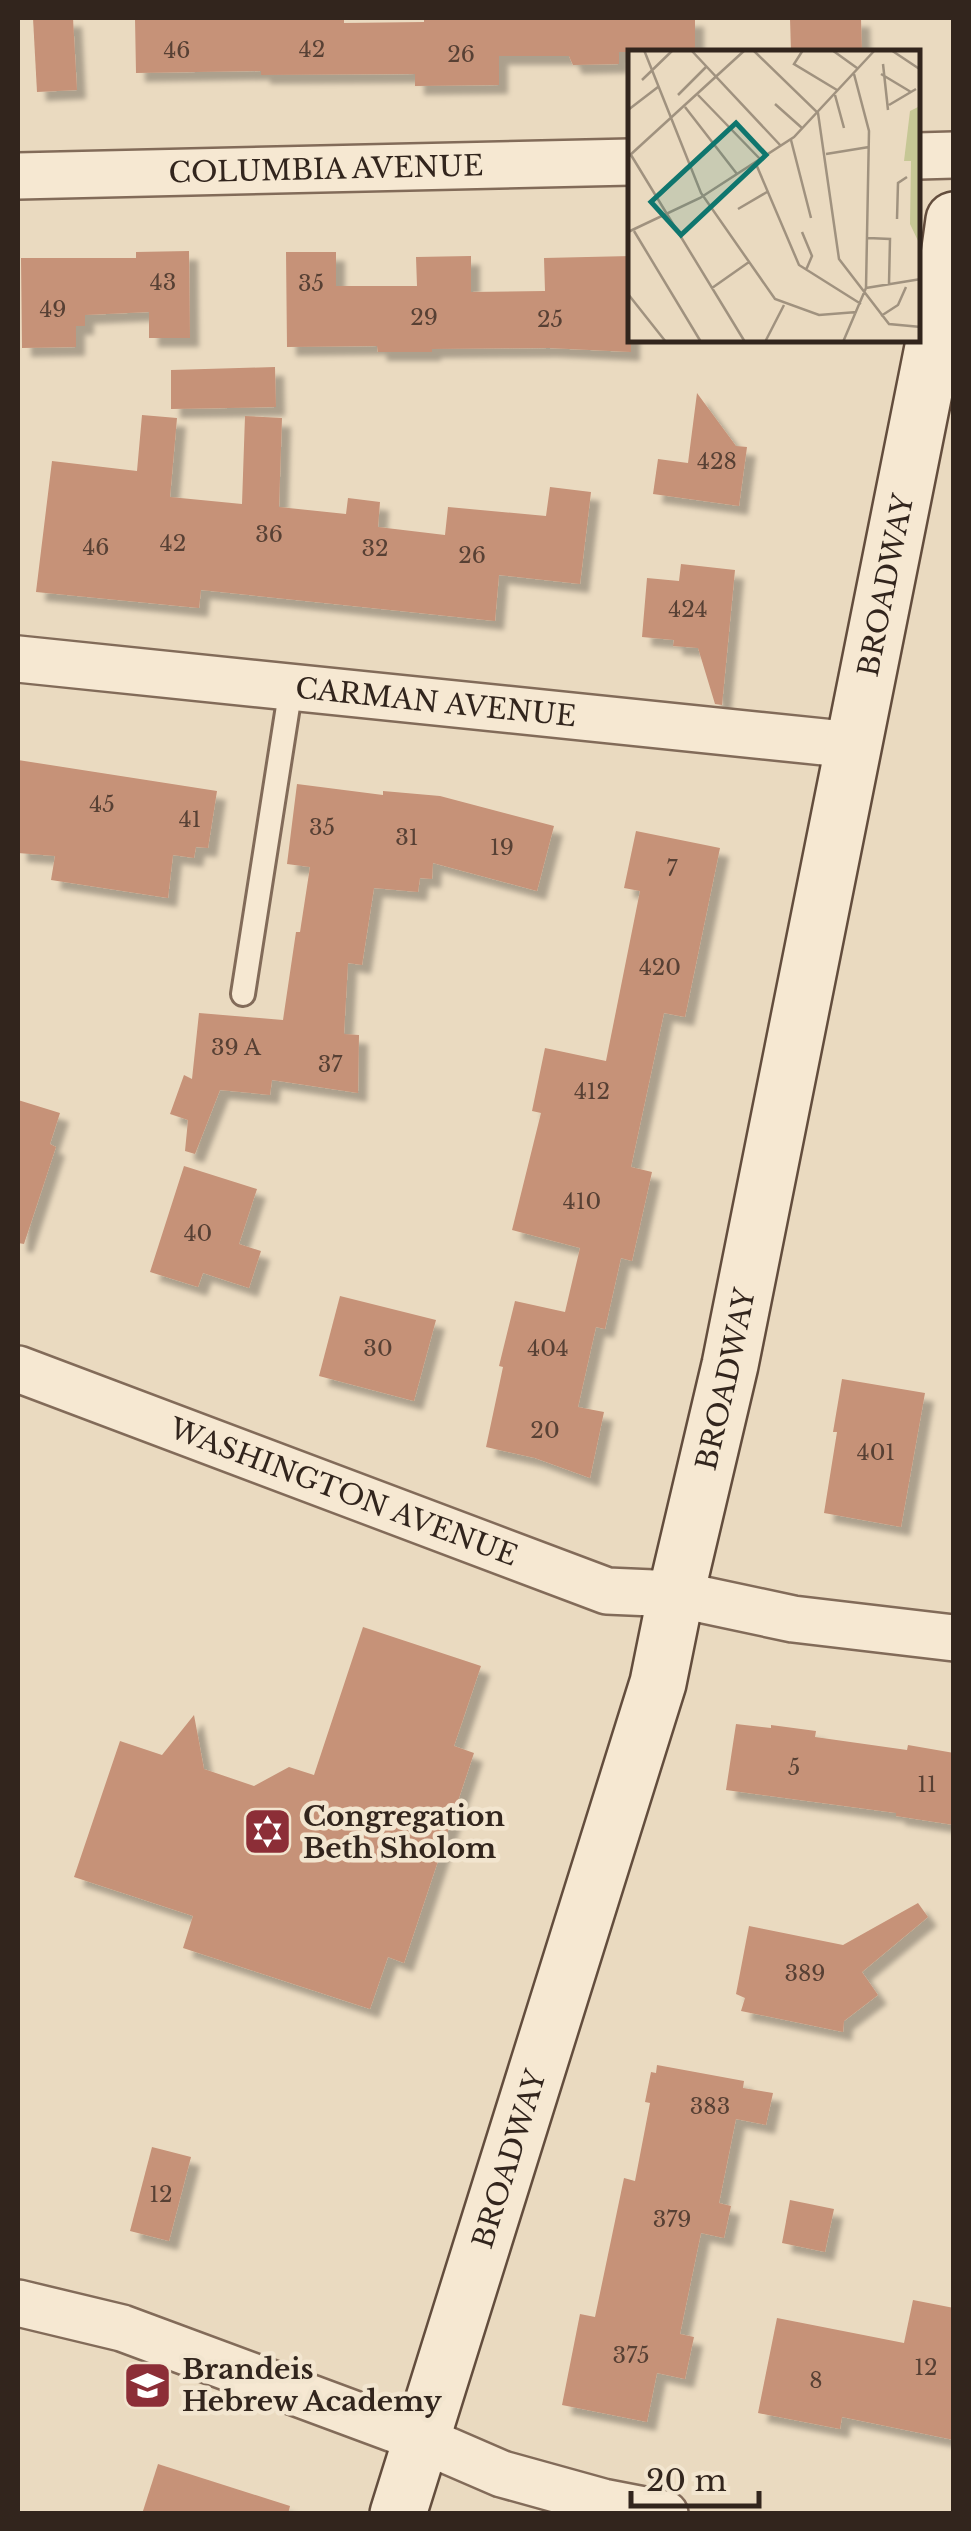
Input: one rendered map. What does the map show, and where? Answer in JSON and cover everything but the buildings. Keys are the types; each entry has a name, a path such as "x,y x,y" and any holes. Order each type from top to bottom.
{"main road":[{"name":"BROADWAY","path":"398,2514 658,1683 730,1365 853,745 949,294 954,220"}],"street":[{"path":"921,156 954,155"},
{"name":"COLUMBIA AVENUE","path":"18,176 628,162"},
{"name":"CARMAN AVENUE","path":"18,659 853,745"},
{"name":"WASHINGTON AVENUE","path":"18,1369 607,1591 676,1594 793,1619 954,1638"},
{"path":"18,2302 122,2328 422,2439 502,2474 603,2502 665,2514"}],"lane":[{"path":"243,994 291,687"}],"place":[{"name":"Congregation Beth Sholom","path":"268,1832"},
{"name":"Brandeis Hebrew Academy","path":"147,2385"}]}
